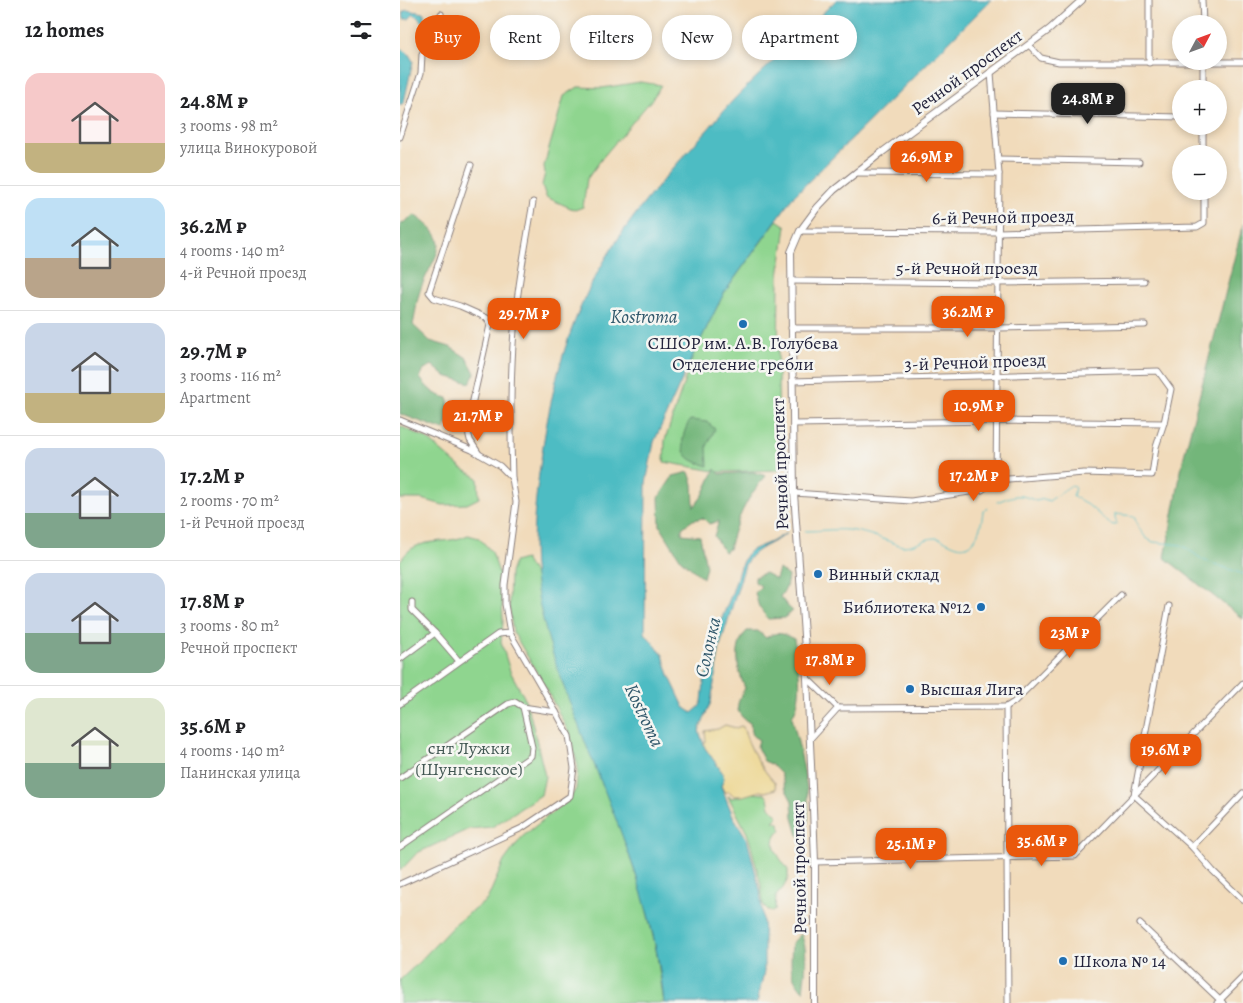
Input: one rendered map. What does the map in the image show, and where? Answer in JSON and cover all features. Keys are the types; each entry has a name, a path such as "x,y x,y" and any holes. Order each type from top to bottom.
{"street":[{"name":"Речной проспект","path":"815,1003 815,862 810,738 794,493 791,252 800,231 817,208 834,190 1050,29 1082,0"},
{"path":"1149,0 1149,63"},
{"path":"1202,0 1203,15"},
{"path":"400,137 421,73 422,54 441,14"},
{"path":"1029,45 1041,58 1059,62 1172,63"},
{"path":"1228,62 1243,62"},
{"path":"991,73 999,174 996,480"},
{"path":"994,112 1172,117"},
{"path":"998,160 1139,162"},
{"path":"471,165 430,292 434,298 460,306 487,318 490,325 466,427 470,440 479,454"},
{"path":"855,173 999,174"},
{"name":"6-й Речной проезд","path":"800,231 999,232 1197,227 1204,222 1204,200"},
{"path":"400,884 522,828 570,796 574,768 569,736 510,633 505,604 516,502 512,478 510,423 512,363 516,309 533,202"},
{"name":"5-й Речной проезд","path":"791,281 998,282 1144,280"},
{"path":"791,328 998,328 1145,325"},
{"name":"3-й Речной проезд","path":"792,381 1158,371 1171,389 1164,423"},
{"path":"400,420 479,454 500,466 512,478"},
{"path":"793,424 1164,423 1156,447 1152,474 1084,473 996,480 982,490 911,501 794,493"},
{"path":"807,678 838,708 1006,707 1014,702 1121,595"},
{"path":"412,602 412,610 459,661"},
{"path":"1134,795 1169,606"},
{"path":"400,659 435,633"},
{"path":"400,704 498,634 510,633"},
{"path":"815,862 1075,856 1243,683"},
{"path":"400,778 508,704 515,702 523,708 556,712"},
{"path":"1006,707 1008,1003"},
{"path":"400,847 531,756 532,747 523,708"},
{"path":"810,738 838,708"},
{"path":"1192,847 1243,793"},
{"path":"1134,795 1192,847 1213,871 1243,900"},
{"path":"1140,924 1220,1002 1243,977"}],"green space":[{"path":"640,82 661,85 653,98 587,179 583,207 575,210 546,197 542,185 545,173 544,166 564,96 578,87 602,88"},
{"path":"414,215 434,232 439,246 421,288 413,325 430,341 450,347 467,358 475,373 470,383 445,376 432,365 423,371 420,378 426,385 435,393 448,398 449,416 444,430 400,414 400,225"},
{"name":"СШОР им. А.В. Голубева Отделение гребли","path":"777,220 786,226 779,277 779,470 720,472 664,462 665,440 693,355 724,293"},
{"path":"1243,224 1243,619 1165,558 1183,460"},
{"path":"690,420 707,422 715,429 707,446 708,466 692,460 684,452 685,430"},
{"path":"400,426 426,438 461,468 478,478 479,498 467,504 443,505 422,499 400,499"},
{"path":"715,469 720,474 753,472 766,476 753,492 743,510 729,549 724,552 714,536 719,521 709,524 703,518 693,520 682,528 682,534 700,536 706,566 703,578 681,560 660,526 659,497 673,476 689,472 693,484 694,507 703,495"},
{"name":"снт Лужки (Шунгенское)","path":"468,535 479,538 492,552 501,579 503,622 501,642 510,671 524,697 531,718 545,776 541,795 492,827 469,829 417,853 400,871 400,561 410,550 425,543 461,538"},
{"path":"525,559 535,576 541,608 558,670 616,816 644,899 656,949 664,1003 400,1003 400,980 456,923 487,900 504,861 522,837 570,798 576,789 578,767 570,735 546,688 513,632 509,606 510,573 514,562"},
{"path":"779,569 788,576 786,588 780,597 793,611 784,618 768,619 759,607 755,593 761,586 755,582 755,577 765,573 776,579"},
{"path":"747,631 758,631 766,638 777,633 794,639 799,668 799,689 796,708 792,717 808,796 807,827 803,838 798,835 793,818 792,801 785,788 781,774 771,764 764,761 757,747 759,740 753,736 750,723 738,711 738,703 745,688 738,666 738,650"},
{"path":"753,793 765,794 770,807 777,815 777,818 773,821 779,823 781,830 774,841 775,850 788,870 788,879 776,896 775,910 772,912 763,905 761,885 750,842 728,796 732,798"},
{"path":"801,934 806,955 803,991 795,979 791,963 792,943"}],"sand":[{"path":"725,725 736,728 743,727 752,750 775,783 776,789 743,796 734,796 729,791 725,793 721,786 724,778 722,772 703,745 706,741 705,731 718,729"}],"water":[{"name":"Kostroma","path":"836,0 991,0 793,197 724,293 693,355 654,442 646,483 645,633 663,655 669,675 684,707 692,713 702,702 704,682 711,660 713,644 746,555 751,550 773,541 788,532 753,554 745,565 720,646 711,702 699,731 705,748 722,772 724,778 721,786 733,816 747,839 760,890 764,933 764,972 757,1003 664,1003 658,959 649,917 636,875 558,670 547,636 539,601 535,577 533,531 545,432 553,391 571,330 588,291 611,249 669,173 734,99 774,60 857,60 857,15 821,15"},
{"path":"407,10 424,13 424,15 414,14 409,19 404,19 403,12"},
{"path":"400,48 408,53 413,61 404,102 400,106"}],"waterway":[{"name":"Солонка","path":"997,502 1017,496 1036,501 1044,499 1049,501 1070,486 1075,487 1073,496 1087,504 1110,524 1117,524 1115,514 1134,516 1138,527 1146,538 1153,542 1182,545 1203,560 1243,574"},
{"name":"Солонка","path":"805,531 849,530 872,535 903,546 936,538 960,547 969,545 975,539 981,525 983,511 988,507"}],"place":[{"name":"СШОР им. А.В. Голубева Отделение гребли","path":"743,324"},
{"name":"Винный склад","path":"818,574"},
{"name":"Библиотека №12","path":"981,607"},
{"name":"Высшая Лига","path":"910,689"},
{"name":"Школа № 14","path":"1063,961"}]}
